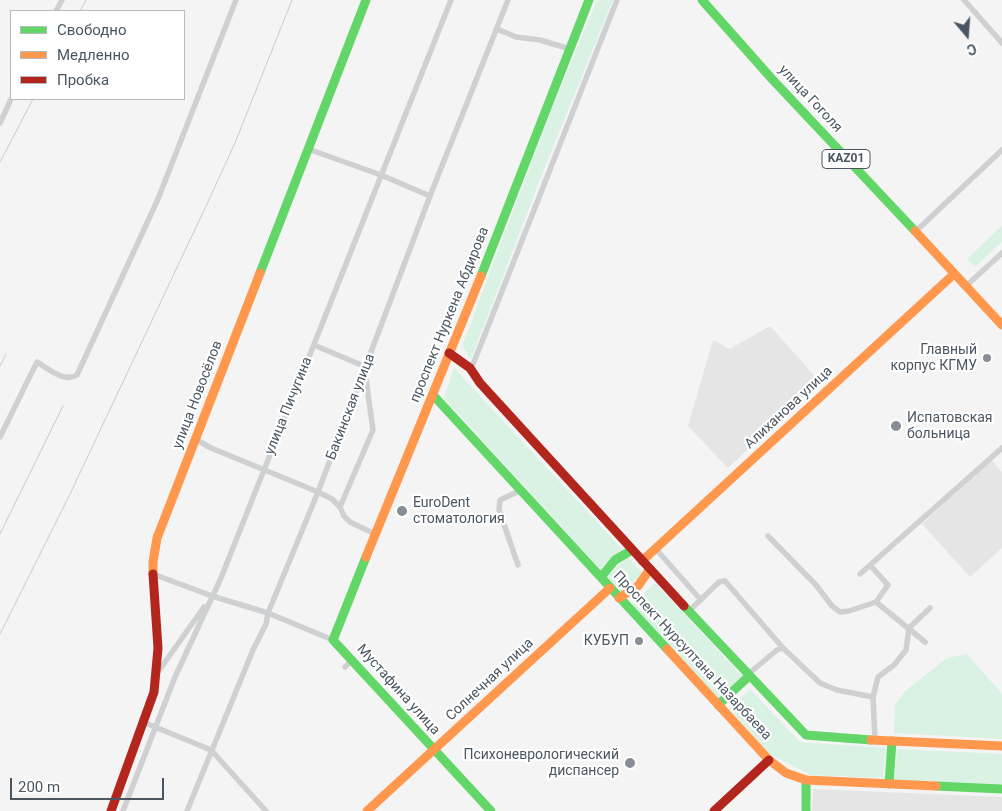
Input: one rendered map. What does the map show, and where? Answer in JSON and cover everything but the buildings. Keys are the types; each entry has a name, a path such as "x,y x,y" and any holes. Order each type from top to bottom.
{"main road":[{"name":"улица Новосёлов","path":"111,811 154,692 158,672 153,574 157,538 366,0"},
{"name":"проспект Нуркена Абдирова","path":"333,640 502,223 588,0"},
{"name":"улица Гоголя","path":"702,0 772,79 1002,325"},
{"name":"Алиханова улица","path":"642,561 954,274"},
{"name":"Проспект Нурсултана Назарбаева","path":"449,353 470,368 480,383 650,570 748,676 806,735 1002,746"},
{"name":"Проспект Нурсултана Назарбаева","path":"433,395 519,491 601,577 769,760 786,773 806,780 1002,789"},
{"path":"601,577 615,560 632,550"},
{"path":"619,598 638,586 650,570"},
{"name":"Солнечная улица","path":"367,811 610,588"},
{"name":"Мустафина улица","path":"333,640 348,663 491,811"},
{"path":"718,705 748,676"},
{"path":"888,784 892,741"},
{"path":"714,811 769,760"},
{"path":"806,780 806,811"}],"street":[{"path":"0,437 37,362 66,378 72,378 77,375 158,199 236,0"},
{"name":"улица Пичугина","path":"123,811 175,677 212,596 264,470 451,0"},
{"name":"Бакинская улица","path":"187,811 211,750 266,624 268,613 318,492 430,196 508,0"},
{"path":"470,368 617,0"},
{"path":"964,0 1002,43"},
{"path":"497,29 516,37 540,40 570,49"},
{"path":"0,123 11,100"},
{"path":"308,149 381,175 430,196"},
{"path":"915,232 1002,150"},
{"path":"966,286 1002,253"},
{"path":"314,345 366,368 373,430 340,507"},
{"path":"195,439 211,448 318,492 340,507 344,516 350,522 375,534"},
{"path":"860,574 1002,448"},
{"path":"518,565 499,510 500,500 519,491"},
{"path":"768,536 816,585 832,606 840,612 876,602 888,585 870,565"},
{"path":"655,548 701,600"},
{"name":"Мустафина улица","path":"153,574 212,596 268,613 333,640"},
{"path":"689,611 719,582 725,580 783,648 820,683 836,690 873,697"},
{"path":"158,672 212,596"},
{"path":"876,602 926,642"},
{"path":"875,740 873,697 878,678 894,665 906,650 909,628 930,608"},
{"path":"748,676 777,650 783,648"},
{"path":"143,722 211,750 266,811"}],"shaded area":[{"path":"770,326 820,382 728,468 688,426 713,340 730,349"},
{"path":"991,460 1002,472 1002,548 970,577 922,524"},
{"path":"813,789 1002,797 1002,811 812,811"}],"green space":[{"path":"597,0 613,0 546,164 471,359 462,346 551,111"},
{"path":"1002,226 1002,242 975,267 967,259"},
{"path":"454,368 622,549 600,569 444,398"},
{"path":"628,557 643,574 621,594 606,577"},
{"path":"655,583 743,677 719,699 632,605"},
{"path":"967,654 1002,694 1002,739 894,733 895,705 905,691 947,658"},
{"path":"750,689 800,742 886,748 883,778 811,775 770,754 729,709"},
{"path":"897,749 1002,754 1002,784 894,780"}],"railway":[{"path":"81,10 86,0"},
{"path":"0,634 70,494 207,204 235,143 292,0"},
{"path":"0,162 32,100"},
{"path":"0,366 6,354"},
{"path":"0,534 63,406"}],"traffic: fast":[{"path":"260,273 366,0"},
{"path":"481,276 589,0"},
{"path":"702,0 772,79 915,231"},
{"path":"433,395 667,649"},
{"path":"601,577 615,560 632,550"},
{"path":"366,557 333,640 491,811"},
{"path":"684,606 806,735 871,740"},
{"path":"718,705 748,677"},
{"path":"889,784 892,741"},
{"path":"806,780 806,811"},
{"path":"936,786 1002,789"}],"traffic: slow":[{"path":"915,231 1002,325"},
{"path":"153,574 157,538 260,273"},
{"path":"642,561 954,274"},
{"path":"366,557 481,276"},
{"path":"619,598 638,586 650,569"},
{"path":"367,811 610,588"},
{"path":"667,649 769,760 786,773 806,780 936,786"},
{"path":"871,740 1002,746"}],"traffic: jam":[{"path":"449,353 470,368 480,383 684,606"},
{"path":"111,811 154,692 158,648 153,574"},
{"path":"714,811 769,760"}],"place":[{"name":"Главный корпус КГМУ","path":"987,358"},
{"name":"Испатовская больница","path":"896,426"},
{"name":"EuroDent стоматология","path":"402,511"},
{"name":"КУБУП","path":"639,641"},
{"name":"Психоневрологический диспансер","path":"630,763"}]}
